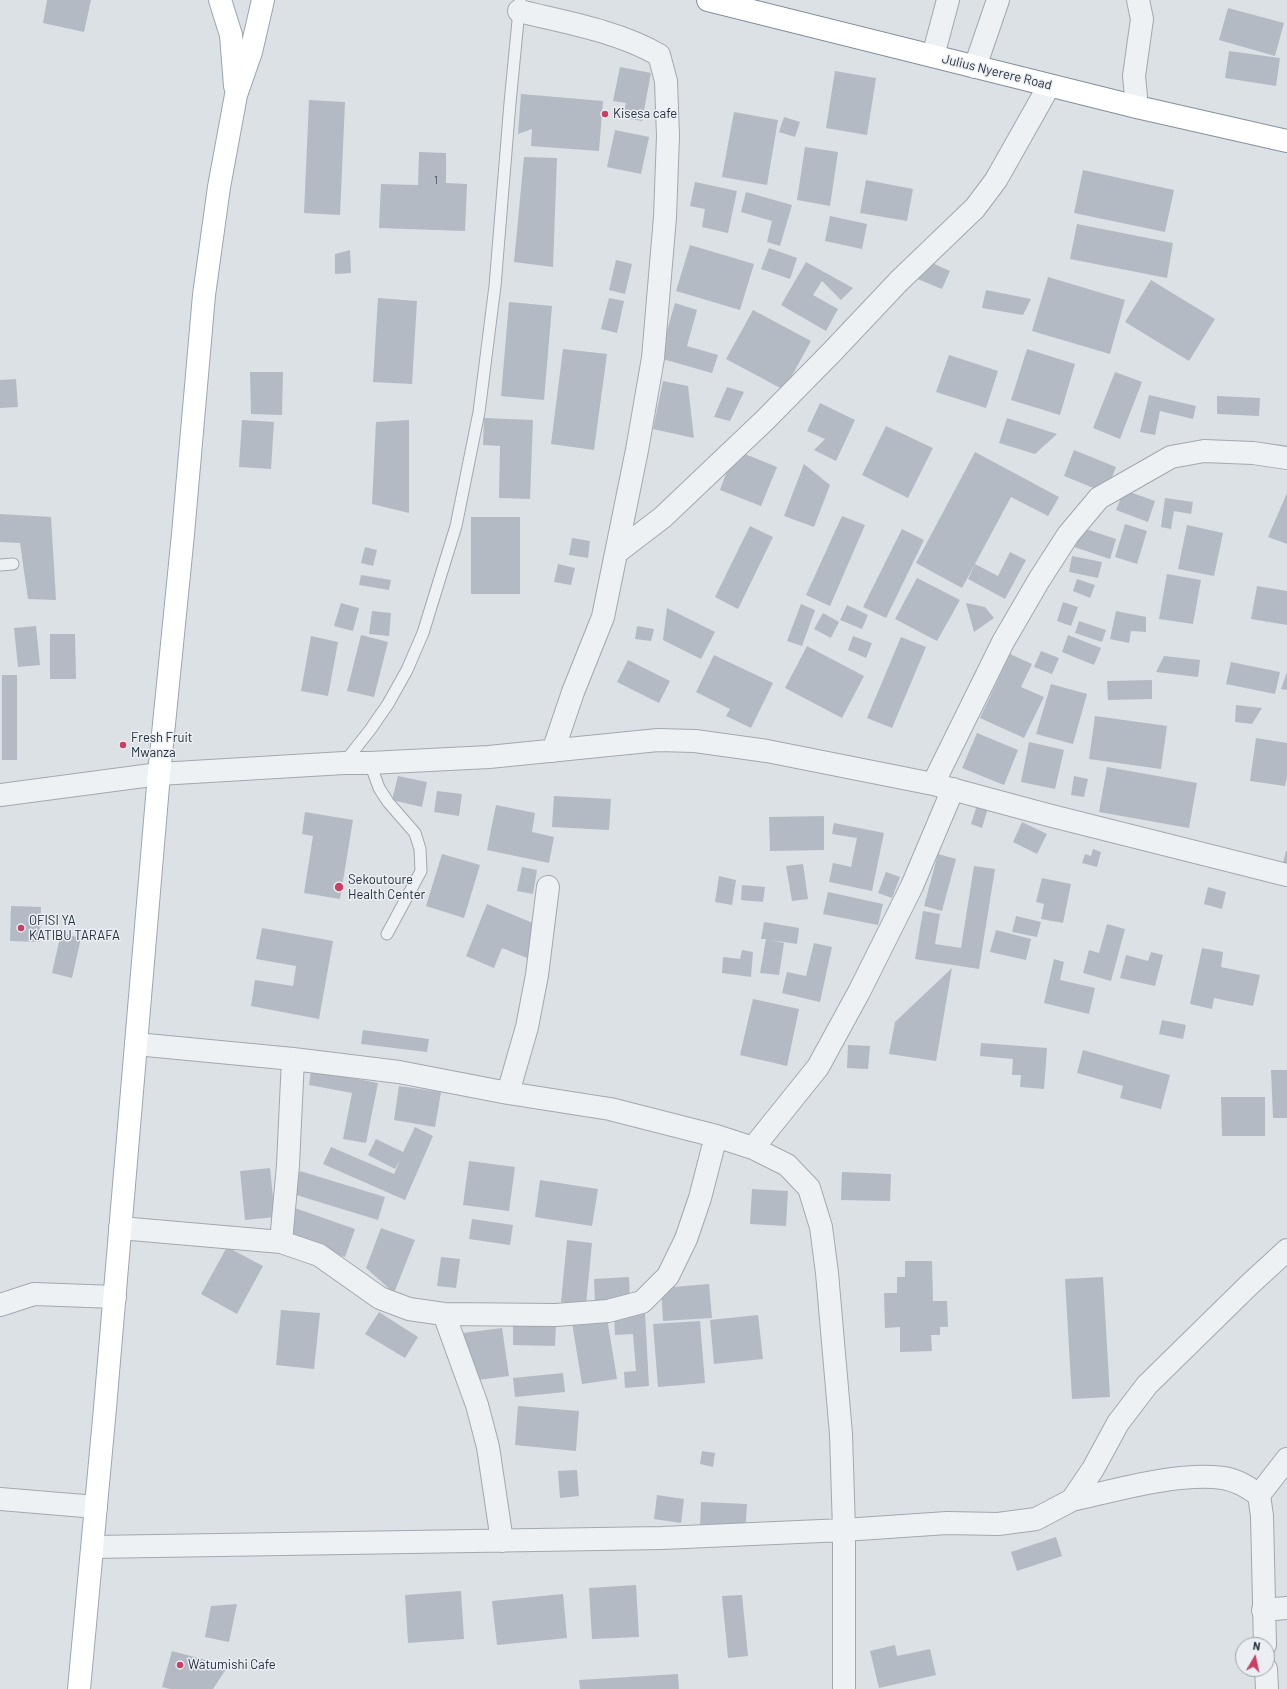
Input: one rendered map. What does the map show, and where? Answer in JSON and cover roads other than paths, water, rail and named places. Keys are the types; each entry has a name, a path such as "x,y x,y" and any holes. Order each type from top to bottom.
{"main road":[{"path":"220,0 231,35 236,95"},
{"path":"80,1689 159,774 183,534 204,296 219,187 236,95 251,52 263,0"},
{"name":"Julius Nyerere Road","path":"708,0 1049,86 1287,141"}],"street":[{"path":"933,56 948,0"},
{"path":"974,67 998,0"},
{"path":"1137,107 1134,76 1142,19 1138,0"},
{"path":"519,5 642,45 659,55 666,81 668,136 665,217 654,358 603,617 573,692 553,751"},
{"path":"616,553 663,517 765,420 899,281 975,208 996,180 1049,86"},
{"path":"753,1148 818,1067 859,992 912,886 943,787 1003,642 1039,580 1068,535 1099,498 1171,458 1204,451 1252,453 1287,458"},
{"path":"0,795 159,774 344,763 370,764 489,757 658,740 696,741 767,751 943,787 1287,875"},
{"path":"508,1093 527,1027 537,975 548,888"},
{"path":"136,1044 293,1059 399,1072 508,1093 610,1109 716,1136 753,1148 786,1165 809,1188 821,1228 841,1434 844,1530 844,1689"},
{"path":"281,1242 288,1165 293,1059"},
{"path":"120,1228 281,1242 319,1255 380,1298 409,1309 444,1314 556,1315 608,1311 642,1302 668,1276 686,1239 700,1198 716,1136"},
{"path":"1072,1500 1093,1469 1118,1424 1147,1386 1244,1290 1287,1250"},
{"path":"4,1298 34,1294 114,1297"},
{"path":"444,1314 477,1405 488,1447 502,1541"},
{"path":"1259,1495 1287,1459"},
{"path":"93,1547 662,1538 844,1530 947,1523 998,1524 1036,1519 1052,1512 1072,1500 1184,1477 1224,1478 1244,1484 1259,1495 1262,1516 1265,1637"},
{"path":"0,1499 96,1507"},
{"path":"1263,1610 1287,1608"},
{"path":"1266,1677 1267,1689"}],"lane":[{"path":"344,763 388,704 407,670 422,633 456,526 479,412 495,286 519,5"},
{"path":"0,565 13,564"},
{"path":"370,764 379,788 388,802 415,833 420,849 421,871 387,934"}],"place":[{"name":"Kisesa cafe","path":"605,114"},
{"name":"Fresh Fruit Mwanza","path":"123,745"},
{"name":"Sekoutoure Health Center","path":"339,887"},
{"name":"OFISI YA KATIBU TARAFA","path":"21,928"},
{"name":"Watumishi Cafe","path":"180,1665"}]}
